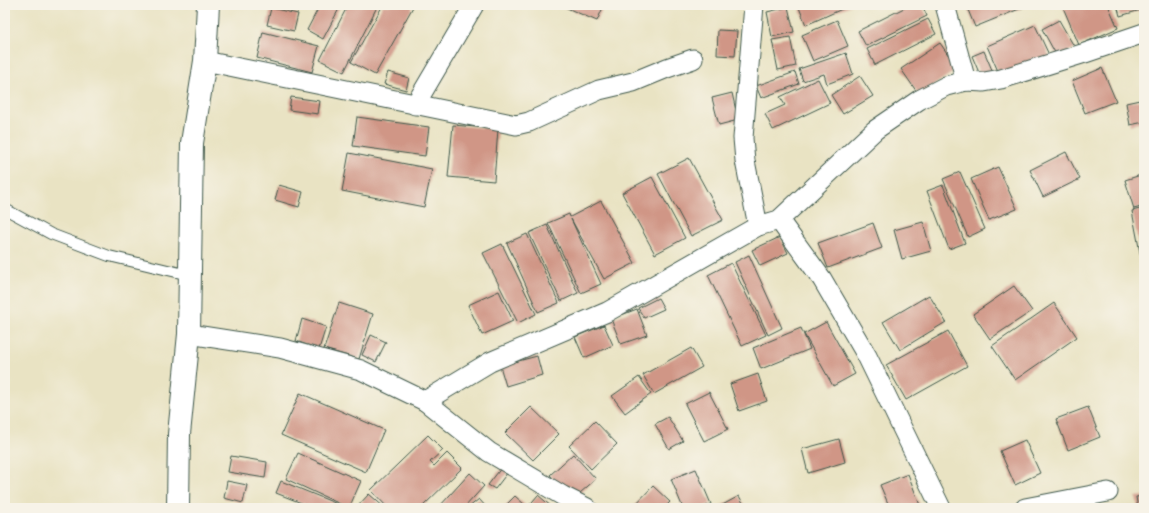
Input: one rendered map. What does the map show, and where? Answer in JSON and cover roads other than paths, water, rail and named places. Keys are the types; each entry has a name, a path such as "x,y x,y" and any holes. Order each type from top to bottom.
{"street":[{"path":"178,508 179,434 189,334 192,143 205,60 208,5"},
{"path":"415,105 474,5"},
{"path":"754,5 743,138 745,161 758,226"},
{"path":"944,5 966,81"},
{"path":"425,401 490,362 607,312 758,226 779,220 875,130 919,100 946,86 966,81 984,82 1001,79 1144,33"},
{"path":"205,60 516,125 529,122 599,90 633,82 693,59"},
{"path":"779,220 822,279 867,356 941,508"},
{"path":"189,334 280,348 361,370 425,401 490,452 563,496 587,508"},
{"path":"1025,508 1108,492"}],"lane":[{"path":"5,209 51,234 109,256 189,275"}]}
